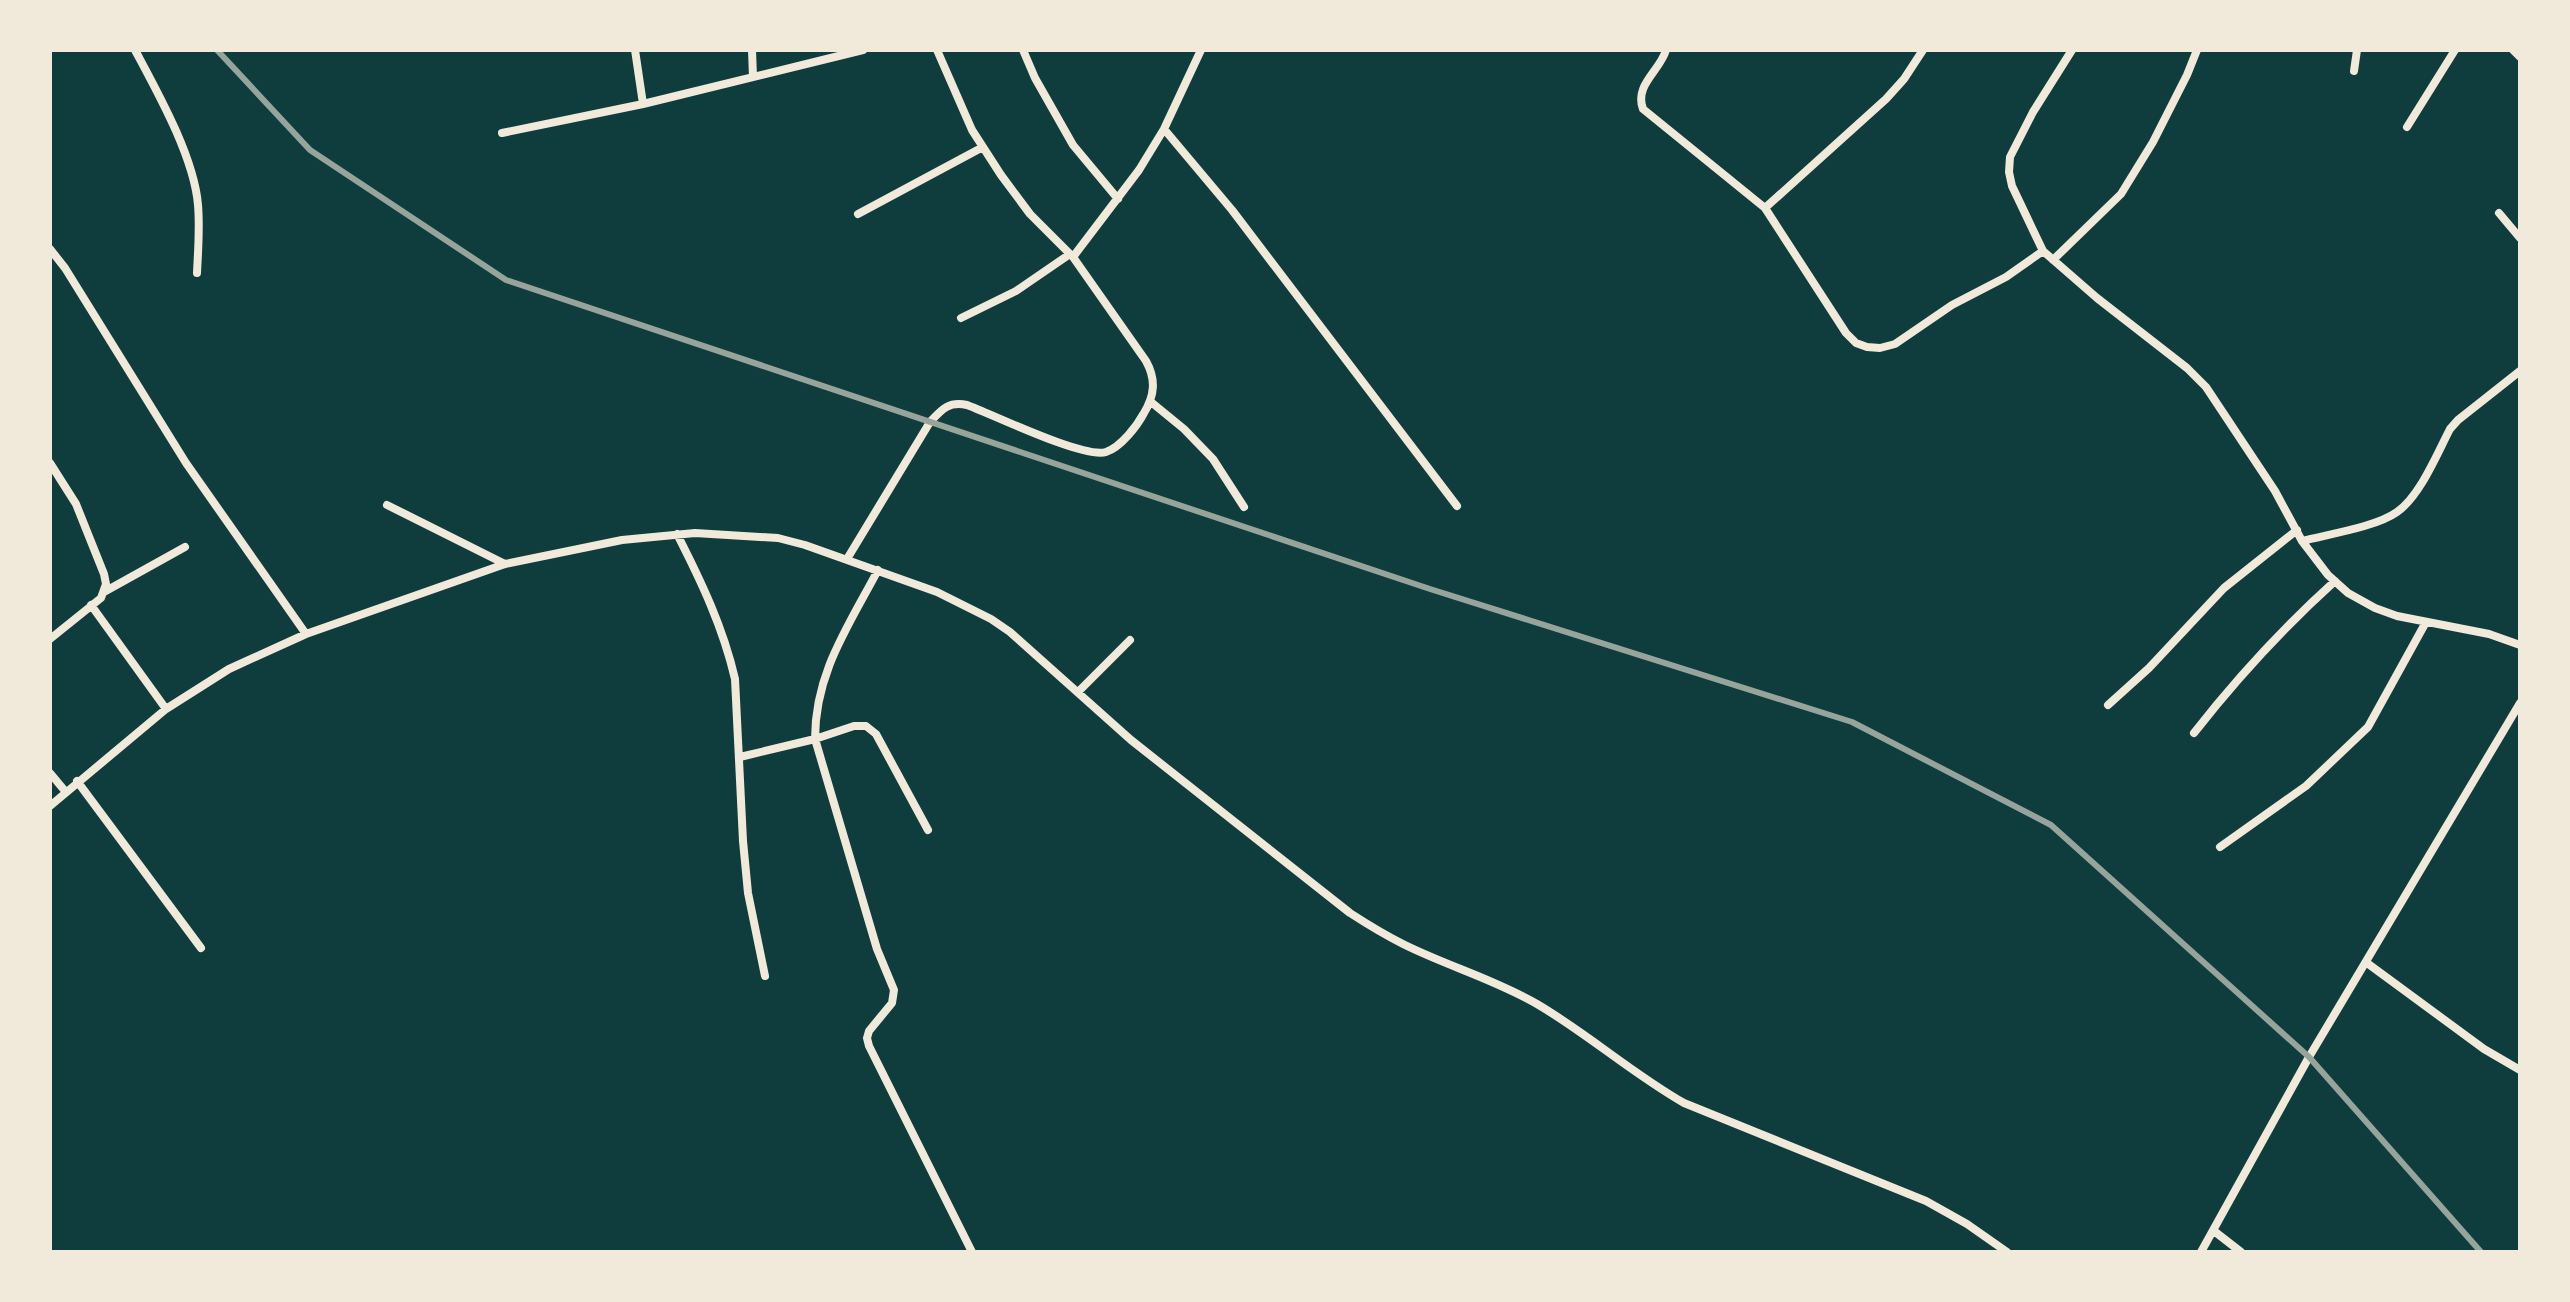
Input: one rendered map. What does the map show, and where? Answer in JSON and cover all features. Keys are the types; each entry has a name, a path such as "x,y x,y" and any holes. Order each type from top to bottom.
{"street":[{"path":"135,50 173,127 191,173 198,202 197,273"},
{"path":"635,50 643,104"},
{"path":"752,50 753,77"},
{"path":"502,133 643,104 863,50"},
{"path":"847,559 930,422 943,407 967,405 1076,450 1097,454 1113,449 1139,422 1151,402 1154,379 1151,370 1072,256 1030,214 983,147 937,50"},
{"path":"1023,50 1035,78 1073,145 1118,199"},
{"path":"961,318 1016,291 1072,256 1118,199 1164,129 1201,50"},
{"path":"1666,50 1642,91 1643,109 1765,208 1846,333 1856,343 1880,348 1895,344 1952,305 2006,277 2043,251"},
{"path":"1765,208 1886,99 1923,50"},
{"path":"2072,50 2033,112 2010,157 2012,186 2043,251 2097,298 2187,368 2206,387 2275,491 2302,541 2348,593 2375,608 2489,634 2520,645"},
{"path":"2053,260 2121,194 2153,142 2197,50"},
{"path":"2354,71 2357,50"},
{"path":"2407,127 2455,50"},
{"path":"2513,50 2520,57"},
{"path":"1164,129 1232,210 1457,506"},
{"path":"858,214 983,147"},
{"path":"2499,213 2520,238"},
{"path":"50,249 65,268 186,463 306,634"},
{"path":"2302,541 2385,519 2400,511 2413,498 2450,429 2520,371"},
{"path":"1151,402 1184,429 1213,459 1244,507"},
{"path":"50,463 76,504 104,574 104,592"},
{"path":"387,505 505,564"},
{"path":"2108,705 2149,668 2224,588 2297,530"},
{"path":"50,806 166,709 229,669 306,634 505,564 622,540 710,533 778,538 937,592 991,619 1010,632 1131,740 1350,913 1405,945 1489,979 1539,1005 1655,1087 1684,1103 1926,1201 2007,1252"},
{"path":"677,534 708,594 735,679 748,893 765,976"},
{"path":"50,639 104,592 185,547"},
{"path":"878,570 825,671 815,714 815,739 877,949 894,990 892,1003 869,1031 869,1046 972,1252"},
{"path":"2194,733 2262,652 2335,581"},
{"path":"91,605 166,709"},
{"path":"2220,847 2306,786 2368,727 2426,622"},
{"path":"1078,692 1130,640"},
{"path":"2201,1252 2309,1057 2520,703"},
{"path":"740,757 861,725 871,729 928,830"},
{"path":"50,773 65,791"},
{"path":"77,781 201,948"},
{"path":"2367,963 2463,1034 2520,1070"},
{"path":"2214,1231 2241,1252"}],"railway":[{"path":"217,50 310,150 506,280 1430,589 1852,722 2051,825 2309,1057 2481,1252"}]}
